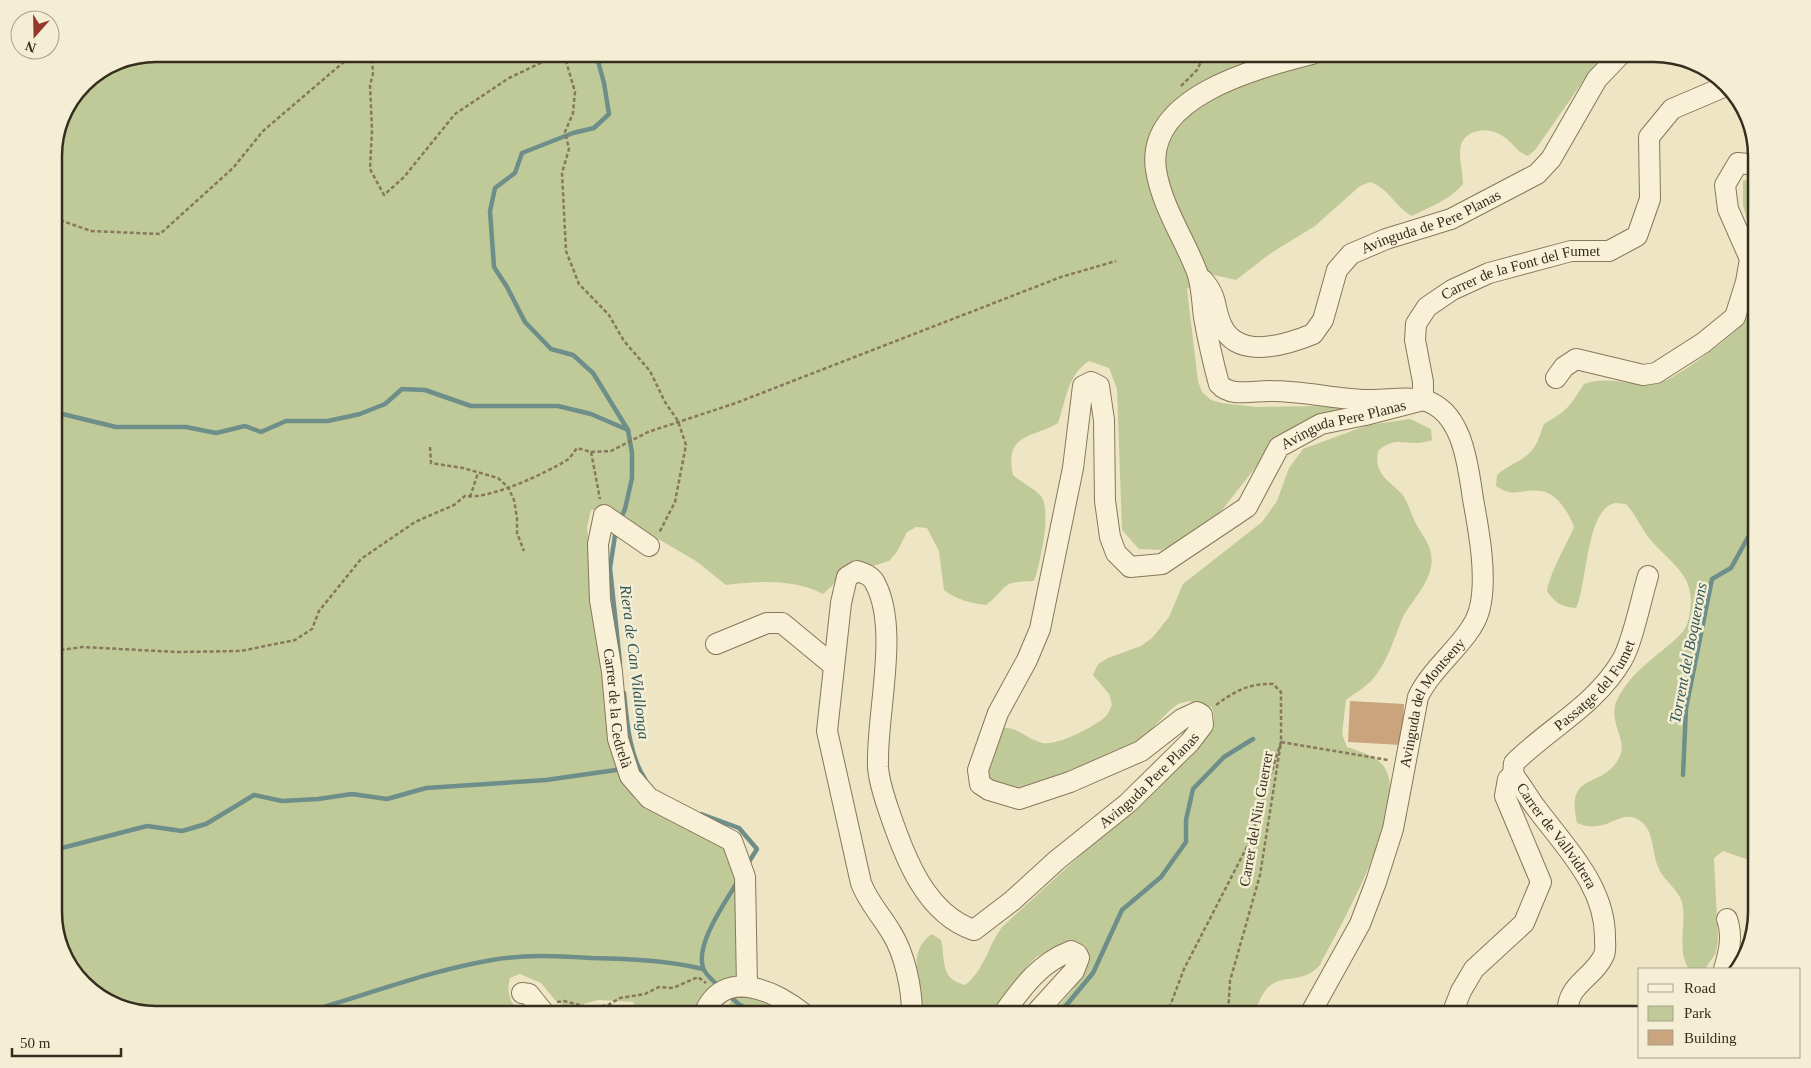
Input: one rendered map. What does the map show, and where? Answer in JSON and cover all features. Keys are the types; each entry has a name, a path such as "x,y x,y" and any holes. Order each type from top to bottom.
{"street":[{"path":"1280,62 1265,66 1200,94 1167,124 1158,139 1155,154 1162,194 1198,275 1208,339 1218,384 1224,391 1280,391 1365,400 1423,400"},
{"name":"Avinguda de Pere Planas","path":"1198,275 1213,292 1222,326 1238,345 1248,347 1265,346 1313,334 1320,328 1337,270 1351,254 1386,239 1451,219 1537,174 1551,159 1597,79 1613,62"},
{"name":"Carrer de la Font del Fumet","path":"1423,400 1423,382 1415,340 1416,324 1427,307 1452,290 1489,273 1571,250 1610,251 1637,236 1650,199 1649,137 1672,109 1720,89"},
{"path":"1748,164 1738,163 1725,185 1728,209 1748,254"},
{"path":"1556,378 1564,367 1576,360 1643,375 1656,373 1703,343 1734,318 1748,270"},
{"name":"Avinguda Pere Planas","path":"911,1006 905,970 897,944 866,896 827,731 844,584 851,574 856,571 864,573 875,581 881,598 886,634 878,770 904,856 912,873 945,913 959,925 974,930 1012,901 1057,860 1128,803 1190,742 1204,725 1202,715 1197,712 1182,719 1141,751 1103,769 1019,799 989,790 980,784 978,770 998,713 1027,660 1040,629 1073,468 1083,386 1091,382 1099,386 1104,420 1105,501 1110,537 1116,553 1130,567 1162,564 1247,506 1279,447 1321,424 1365,416 1423,400"},
{"name":"Avinguda del Montseny","path":"1314,1006 1363,916 1393,829 1418,697 1424,683 1436,667 1473,625 1479,612 1482,596 1478,525 1465,451 1459,432 1450,420 1436,406 1423,400"},
{"path":"604,515 649,546"},
{"name":"Carrer de la Cedrelà","path":"604,515 598,544 600,600 612,672 618,739 630,776 649,798 732,841 745,877 747,986"},
{"name":"Passatge del Fumet","path":"1512,775 1514,763 1550,731 1574,715 1598,692 1623,659 1648,576"},
{"path":"716,644 766,623 782,623 834,666"},
{"name":"Carrer de Vallvidrera","path":"1455,1006 1461,991 1474,969 1524,923 1541,882 1505,796 1508,778 1512,775 1541,815 1575,856 1598,898 1605,929 1605,953 1596,968 1575,986 1567,1006"},
{"path":"1724,968 1729,954 1730,928 1727,920"},
{"path":"1009,1006 1034,973 1063,954 1071,951 1077,954 1079,958 1074,971 1042,1006"},
{"path":"708,1006 718,995 730,989 747,986 777,996 793,1006"}],"path":[{"path":"1176,91 1197,70 1201,62"},
{"path":"63,221 91,232 160,234 233,168 263,131 342,63"},
{"path":"372,63 373,74 370,85 372,130 370,169 384,195 404,177 455,114 509,78 541,63"},
{"path":"566,63 575,92 573,113 565,132 569,149 562,172 566,251 579,284 609,315 624,341 650,371 665,402 678,421 686,445 675,502 668,517 649,546"},
{"path":"63,650 82,647 176,652 241,650 295,640 312,630 319,611 361,559 415,522 454,506 465,496 480,497 508,487 569,459 577,448 591,452 611,451 648,432 736,403 1061,277 1116,261"},
{"path":"430,447 430,463 463,468 478,474 498,478 508,487 514,500 517,518 516,533 524,551"},
{"path":"591,452 604,515"},
{"path":"470,497 478,474"},
{"path":"1202,715 1237,690 1255,683 1273,684 1280,692 1281,742 1407,763"},
{"name":"Carrer del Niu Guerrer","path":"1170,1006 1184,969 1250,841 1281,742"},
{"name":"Carrer del Niu Guerrer","path":"1228,1006 1230,981 1260,875 1281,742"},
{"path":"602,1006 620,998 645,994 659,987 673,988 698,977 718,995"},
{"path":"534,1002 564,1001 583,1006"}],"green space":[{"path":"1600,62 1586,77 1535,150 1528,156 1520,152 1508,140 1498,134 1481,130 1469,134 1461,145 1460,152 1463,184 1458,190 1439,203 1412,216 1382,188 1370,182 1360,186 1315,226 1271,253 1236,280 1210,274 1187,289 1198,381 1202,392 1211,400 1256,407 1327,406 1350,409 1269,450 1219,514 1172,546 1161,550 1139,549 1122,530 1117,389 1109,368 1089,361 1076,374 1068,389 1058,423 1023,439 1013,451 1011,461 1013,475 1038,493 1044,503 1045,525 1042,551 1034,581 1009,584 986,605 964,600 944,590 939,551 927,528 916,527 907,532 897,552 889,561 838,577 823,594 812,589 776,582 726,585 696,561 610,511 591,510 587,527 601,637 625,777 636,801 727,847 740,876 743,974 719,986 707,989 701,1006 635,1006 633,1002 598,1000 576,1006 565,1006 555,1000 541,983 520,974 510,978 508,988 514,1006 144,1005 121,998 99,986 82,969 70,947 64,930 63,917 63,151 64,138 78,104 99,82 115,72 138,64 151,63"},
{"path":"1748,179 1748,222 1743,205 1743,181"},
{"path":"1748,316 1748,860 1723,851 1714,858 1718,940 1716,953 1706,968 1688,968 1682,945 1682,902 1658,867 1646,827 1635,818 1629,817 1603,825 1587,826 1577,823 1575,806 1576,795 1581,788 1612,768 1619,758 1622,744 1614,716 1617,700 1623,689 1637,672 1684,630 1690,611 1691,598 1689,588 1680,570 1650,539 1626,504 1615,503 1605,508 1598,518 1576,608 1559,604 1547,591 1555,567 1574,527 1566,510 1562,504 1547,493 1534,490 1513,493 1496,486 1497,475 1531,451 1538,441 1544,424 1567,407 1584,384 1611,381 1656,384 1664,381 1702,358 1744,322"},
{"path":"1410,419 1431,429 1432,440 1417,443 1391,443 1378,451 1377,459 1383,476 1405,499 1415,522 1429,545 1432,559 1429,574 1423,587 1403,617 1387,657 1378,672 1367,685 1346,700 1342,734 1347,747 1379,761 1386,770 1390,789 1387,812 1380,839 1355,897 1320,965 1311,973 1302,977 1275,982 1268,988 1258,1006 1059,1006 1076,986 1087,962 1088,952 1079,943 1067,941 1036,957 1027,966 999,1006 922,1006 917,960 924,942 932,934 941,940 947,973 957,982 965,985 977,973 1002,927 1198,747 1212,729 1214,719 1212,707 1189,701 1178,704 1145,736 1105,760 1017,792 993,783 987,774 999,728 1012,729 1031,739 1049,743 1076,734 1102,719 1108,714 1112,705 1109,694 1093,675 1098,664 1108,658 1141,646 1152,638 1169,617 1183,584 1262,522 1277,501 1289,468 1303,449 1368,425"},
{"path":"754,994 774,1006 728,1006 734,995"}],"building":[{"path":"1350,701 1404,704 1402,745 1348,742"}],"waterway":[{"path":"598,63 609,114 594,128 573,133 522,153 515,173 495,188 490,211 494,267 507,287 525,322 551,349 573,355 593,373 628,430 632,453 632,478 625,509 620,520"},
{"path":"63,414 116,427 186,427 216,433 245,426 261,432 286,421 328,421 360,414 385,404 402,389 425,390 471,406 558,406 591,414 628,430"},
{"name":"Riera de Can Vilallonga","path":"616,529 610,568 620,663"},
{"name":"Torrent del Boquerons","path":"1683,775 1686,708 1712,579 1731,568 1748,537"},
{"name":"Riera de Can Vilallonga","path":"624,693 632,749 645,779"},
{"path":"1066,1006 1093,973 1122,910 1161,877 1186,842 1186,820 1193,789 1224,757 1253,739"},
{"path":"63,848 147,826 182,831 206,824 254,795 282,801 318,799 352,794 387,799 426,788 546,780 623,769"},
{"name":"Riera de Can Vilallonga","path":"701,814 739,828 757,849 747,865"},
{"name":"Riera de Can Vilallonga","path":"720,987 704,970 702,960 703,949 712,924 738,881"},
{"path":"327,1006 426,975 504,958 541,956 633,960 661,962 703,969"},
{"name":"Riera de Can Vilallonga","path":"729,996 742,1006"}]}
